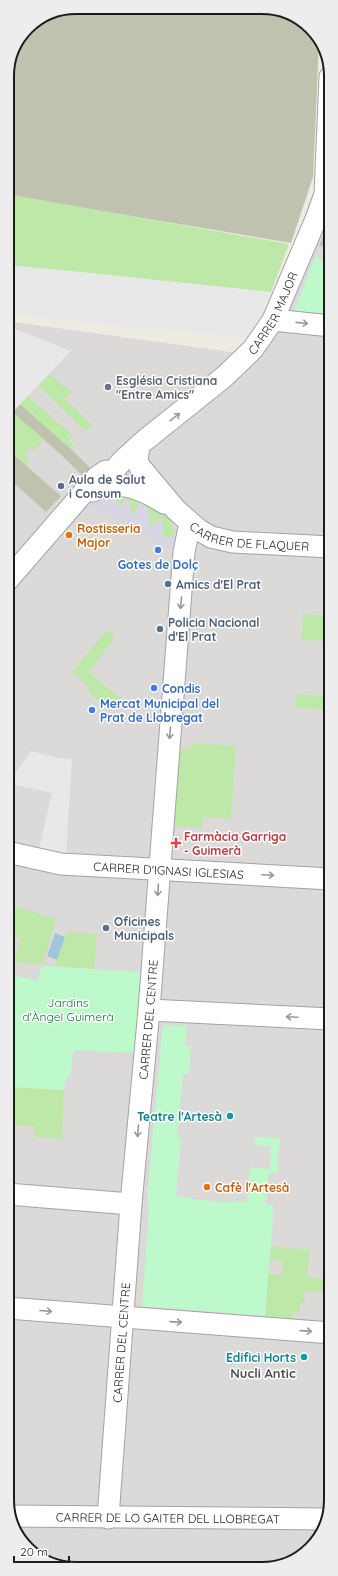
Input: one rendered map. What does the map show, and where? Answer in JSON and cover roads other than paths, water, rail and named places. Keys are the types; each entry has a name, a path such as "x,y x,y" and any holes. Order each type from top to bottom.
{"street":[{"name":"CARRER MAJOR","path":"100,487 117,467 139,446 224,377 253,349 275,316 324,203"},
{"path":"275,316 324,325"},
{"path":"139,446 137,461 149,478 183,516"},
{"path":"14,572 79,500 97,477 110,468 117,467 134,469 149,478"},
{"path":"79,500 100,487 131,487 144,491 183,516"},
{"name":"CARRER DE FLAQUER","path":"183,516 199,530 212,537 233,542 324,547"},
{"name":"CARRER DEL CENTRE","path":"108,1518 122,1318 149,1010 184,552 183,516"},
{"name":"CARRER D'IGNASI IGLESIAS","path":"14,854 61,864 324,879"},
{"path":"149,1010 324,1019"},
{"path":"14,1194 131,1204"},
{"path":"14,1309 324,1332"},
{"name":"CARRER DE LO GAITER DEL LLOBREGAT","path":"17,1519 321,1519"}],"water":[{"path":"55,933 65,937 57,960 47,956"}],"place":[{"name":"Església Cristiana \"Entre Amics\"","path":"108,387"},
{"name":"Aula de Salut i Consum","path":"61,486"},
{"name":"Rostisseria Major","path":"69,535"},
{"name":"Gotes de Dolç","path":"158,550"},
{"name":"Amics d'El Prat","path":"168,584"},
{"name":"Policia Nacional d'El Prat","path":"160,629"},
{"name":"Condis","path":"154,688"},
{"name":"Mercat Municipal del Prat de Llobregat","path":"92,710"},
{"name":"Farmàcia Garriga - Guimerà","path":"176,843"},
{"name":"Oficines Municipals","path":"106,928"},
{"name":"Teatre l'Artesà","path":"230,1116"},
{"name":"Cafè l'Artesà","path":"207,1187"},
{"name":"Edifici Horts","path":"304,1357"}],"district":[{"name":"Nucli Antic","path":"263,1373"}],"park label":[{"name":"Jardins d'Àngel Guimerà","path":"68,1009"}]}
